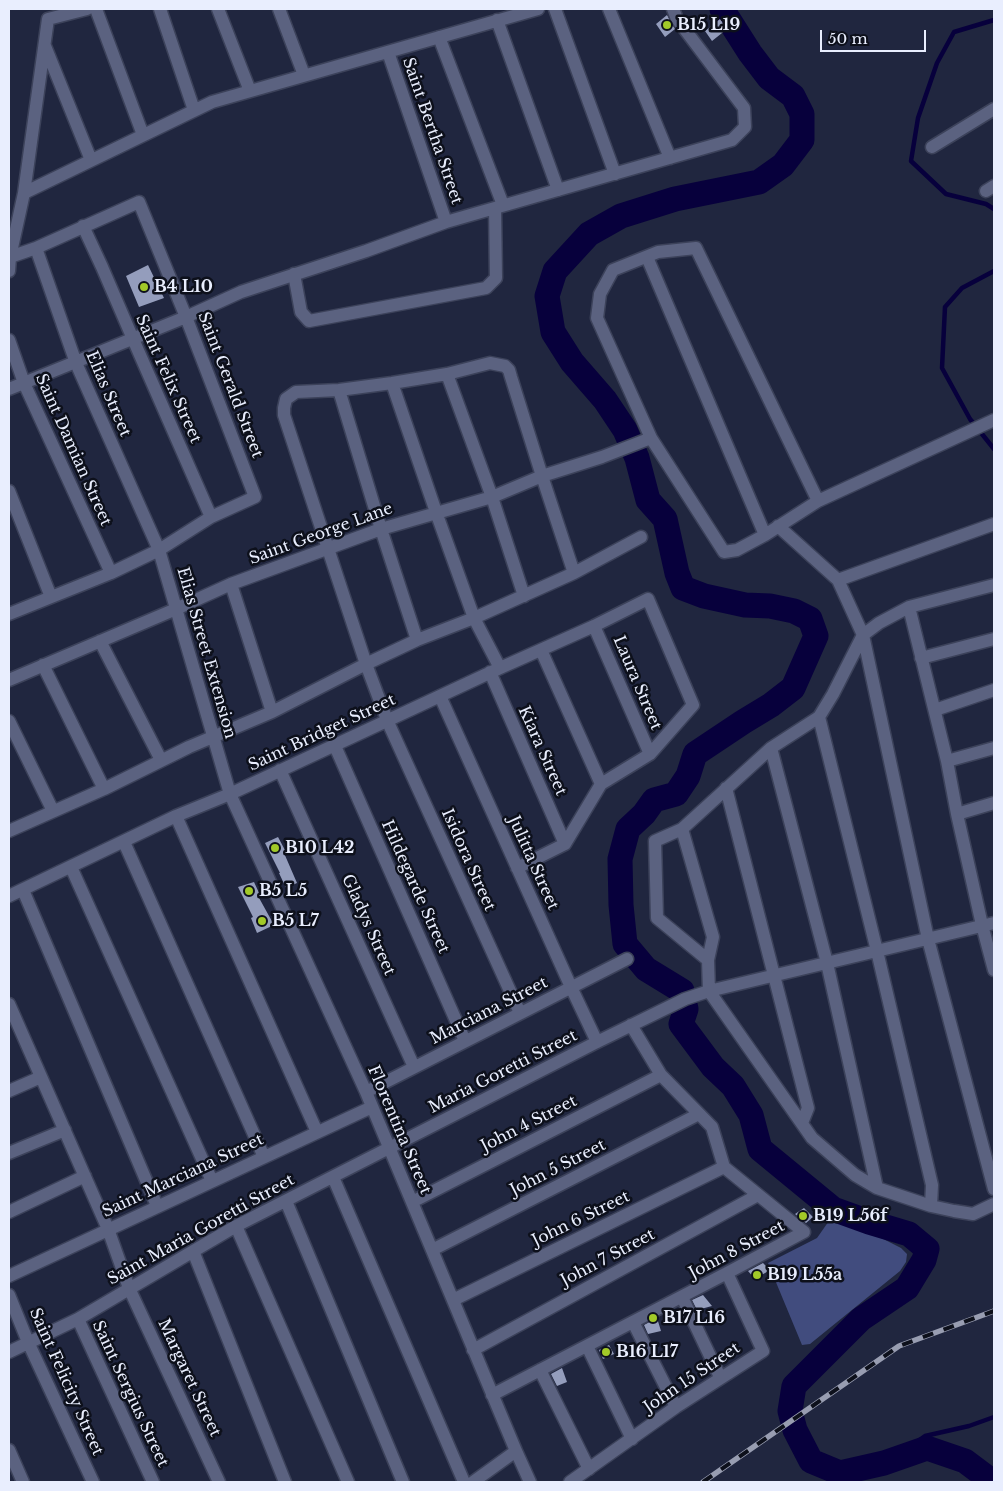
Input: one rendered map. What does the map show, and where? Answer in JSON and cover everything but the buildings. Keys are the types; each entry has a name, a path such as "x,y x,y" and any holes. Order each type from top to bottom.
{"street":[{"path":"9,271 10,257 24,192 48,20 87,9"},
{"path":"96,9 143,135"},
{"path":"160,9 194,110"},
{"path":"218,9 250,91"},
{"path":"279,9 304,75"},
{"path":"24,192 212,102 538,9"},
{"path":"555,9 615,174"},
{"path":"609,9 670,158"},
{"path":"9,389 186,317 241,292 366,251 446,222 732,140 745,127 744,108 677,19 673,9"},
{"path":"497,20 558,190"},
{"path":"294,274 301,312 309,321 486,288 496,278 498,207 439,37"},
{"path":"44,43 91,160"},
{"name":"Saint Bertha Street","path":"388,52 446,222"},
{"path":"932,147 993,112"},
{"name":"Saint Gerald Street","path":"83,226 139,202 256,497 211,517"},
{"path":"10,257 36,248 83,226"},
{"name":"Saint Felix Street","path":"83,226 211,517"},
{"name":"Elias Street","path":"36,248 76,362 159,550"},
{"path":"818,501 696,248 658,252 614,270 600,294 597,318 648,440 724,552 737,550 765,535 818,501 994,420"},
{"path":"647,257 765,535"},
{"name":"Saint Damian Street","path":"9,340 24,383 111,573"},
{"name":"Isidora Street","path":"520,1013 387,720 366,664 283,412 286,399 296,392 339,390 392,383 447,374 490,362 505,366 512,377 574,573"},
{"path":"447,374 492,497 524,596"},
{"name":"Kiara Street","path":"392,383 474,618 565,844"},
{"path":"339,390 417,640"},
{"name":"Saint George Lane","path":"9,680 231,584 328,547 436,512 492,497 542,476 648,440"},
{"path":"9,491 51,597"},
{"path":"9,614 111,573 159,550 211,517"},
{"path":"838,580 994,524"},
{"path":"778,526 838,580 862,635 928,939 994,1189"},
{"path":"9,831 104,789 161,760 272,712 417,640 474,618 574,573 641,537"},
{"name":"Elias Street Extension","path":"159,550 230,794"},
{"path":"231,584 272,712"},
{"path":"708,960 657,918 655,841 682,829 771,748 819,717 833,694 862,635 879,623 909,607 994,585"},
{"name":"Saint Bridget Street","path":"9,896 176,816 230,794 335,746 648,599 693,705 650,754"},
{"path":"909,607 947,761 956,814 988,924 994,970"},
{"name":"Laura Street","path":"594,626 650,754"},
{"path":"921,658 994,640"},
{"path":"100,641 161,760"},
{"path":"541,650 601,784"},
{"path":"44,665 104,789"},
{"path":"935,710 994,690"},
{"name":"Julitta Street","path":"440,696 597,1042"},
{"path":"819,717 932,1185 931,1206"},
{"path":"9,721 53,811"},
{"name":"Hildegarde Street","path":"335,746 465,1041"},
{"path":"771,748 827,963 877,1188"},
{"path":"947,761 994,748"},
{"path":"517,868 565,844 601,784 650,754"},
{"name":"Gladys Street","path":"280,770 414,1067"},
{"path":"726,788 808,1108 802,1123"},
{"name":"Florentina Street","path":"230,794 366,1092 530,1482"},
{"path":"956,814 994,803"},
{"path":"176,816 317,1132"},
{"path":"682,829 713,937 708,960 709,991 812,1138 854,1175 877,1188 931,1206 972,1214 994,1204"},
{"path":"124,842 264,1157"},
{"path":"71,867 212,1181"},
{"path":"23,890 157,1206"},
{"name":"Maria Goretti Street","path":"390,1148 685,999 709,991 988,924"},
{"name":"Marciana Street","path":"366,1092 627,959"},
{"name":"Margaret Street","path":"9,1004 108,1229 129,1288 219,1482"},
{"path":"631,1025 661,1075 712,1127 724,1167"},
{"name":"John 4 Street","path":"412,1202 661,1075"},
{"path":"9,1092 41,1077"},
{"name":"Saint Marciana Street","path":"9,1276 372,1107"},
{"name":"John 5 Street","path":"432,1250 699,1114"},
{"path":"9,1154 64,1130"},
{"name":"Saint Maria Goretti Street","path":"9,1352 78,1319 236,1226 390,1148"},
{"name":"John 8 Street","path":"492,1395 727,1274 804,1232 724,1167"},
{"name":"John 6 Street","path":"453,1300 724,1167"},
{"path":"9,1212 85,1176"},
{"path":"333,1177 464,1482"},
{"name":"John 7 Street","path":"474,1350 758,1196"},
{"path":"286,1201 403,1482"},
{"path":"236,1226 348,1482"},
{"path":"193,1250 286,1482"},
{"name":"John 15 Street","path":"570,1482 676,1407 763,1350 727,1274"},
{"name":"Saint Felicity Street","path":"9,1295 28,1342 93,1482"},
{"path":"682,1297 720,1378"},
{"name":"Saint Sergius Street","path":"78,1319 153,1482"},
{"path":"633,1322 676,1407"},
{"path":"587,1346 632,1439"},
{"path":"540,1370 588,1469"},
{"path":"9,1450 23,1482"},
{"path":"473,1482 516,1452"}],"shaded area":[{"path":"831,1218 850,1222 901,1248 907,1254 906,1262 900,1271 810,1344 802,1345 768,1263 817,1238"}],"waterway":[{"path":"722,9 750,53 769,78 793,96 802,114 802,140 783,165 759,182 675,199 621,216 589,234 555,271 547,296 553,332 572,362 605,400 625,430 637,458 648,500 665,519 677,573 683,588 704,596 745,605 770,606 794,611 810,619 816,636 793,688 771,705 695,754 688,776 676,794 654,800 644,814 628,829 620,859 621,905 625,944 646,969 682,991 686,1009 681,1024 713,1067 733,1086 751,1115 760,1149 833,1209 909,1234 927,1249 924,1260 907,1288 861,1319 794,1386 790,1411 795,1430 811,1461 840,1473 884,1463 927,1448 965,1461 989,1479 989,1482"},
{"path":"994,20 954,32 937,63 918,118 911,161 946,194 986,204 994,209"},
{"path":"994,271 962,288 945,307 942,368 970,419 994,449"},
{"path":"890,1461 925,1436 969,1426 994,1417"}],"railway":[{"path":"703,1482 899,1346 994,1311"}],"place":[{"name":"B15 L19","path":"667,25"},
{"name":"B4 L10","path":"144,287"},
{"name":"B10 L42","path":"275,848"},
{"name":"B5 L5","path":"249,891"},
{"name":"B5 L7","path":"262,921"},
{"name":"B19 L56f","path":"803,1216"},
{"name":"B19 L55a","path":"757,1275"},
{"name":"B17 L16","path":"653,1318"},
{"name":"B16 L17","path":"606,1352"}]}
